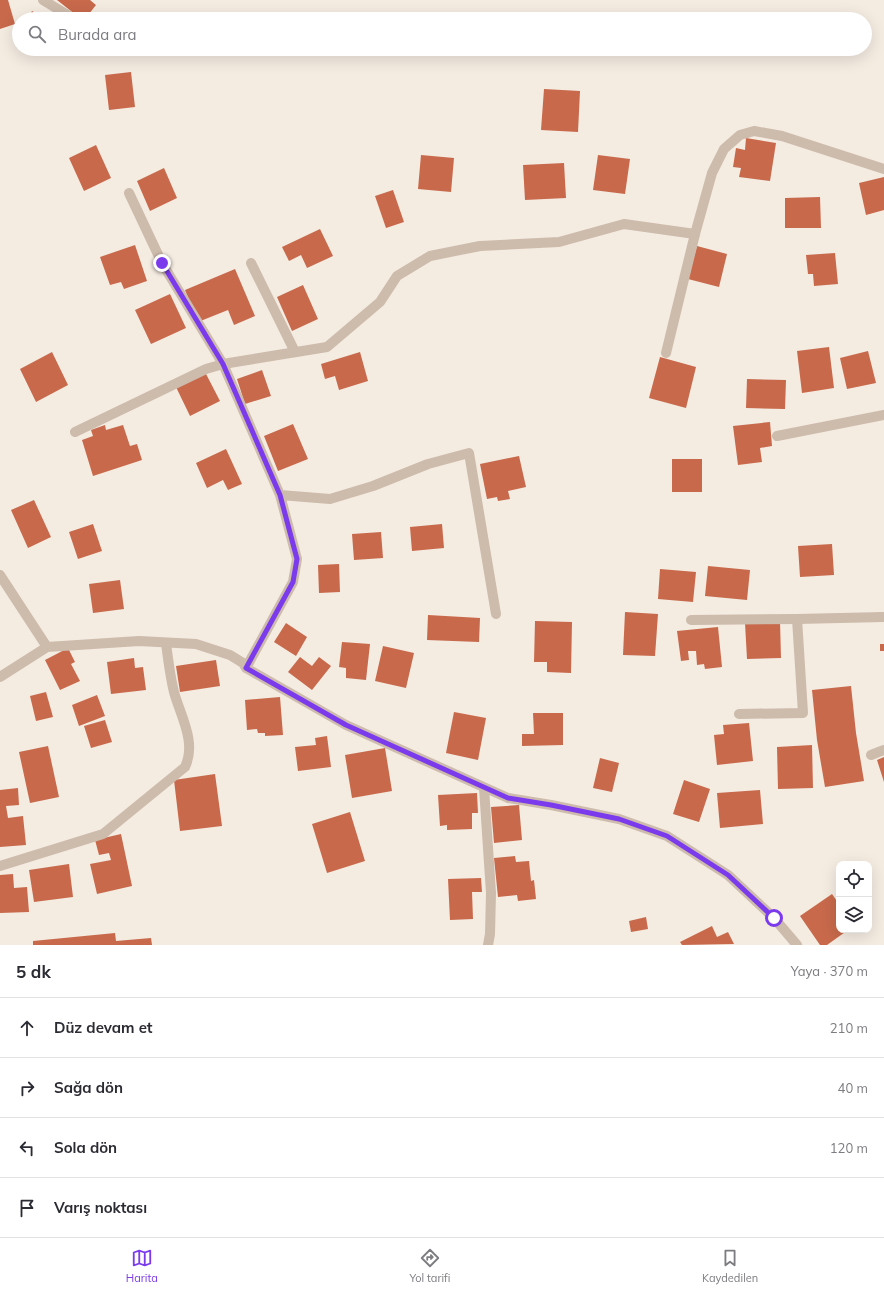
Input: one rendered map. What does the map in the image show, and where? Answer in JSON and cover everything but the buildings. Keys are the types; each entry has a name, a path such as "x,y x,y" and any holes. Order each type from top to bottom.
{"street":[{"path":"43,0 63,12"},
{"path":"666,353 695,234 712,173 724,148 740,134 754,131 782,136 884,169"},
{"path":"129,193 162,263 223,364 280,495 297,559 293,582 246,668"},
{"path":"75,432 206,369 223,364 327,347 380,302 397,276 430,256 480,246 559,242 624,224 695,234"},
{"path":"251,263 295,352"},
{"path":"777,436 884,415"},
{"path":"280,495 330,499 373,486 428,464 469,453 496,614"},
{"path":"0,574 47,647"},
{"path":"691,620 797,620 884,617"},
{"path":"739,714 803,713 797,620"},
{"path":"0,677 47,647 139,641 166,642 196,644 230,655 243,664 246,668 346,725 508,798 619,819 667,836 728,875 774,918 797,945"},
{"path":"0,866 103,834 185,767 189,759 188,731 174,692 166,642"},
{"path":"871,755 884,750"},
{"path":"484,788 491,893 490,934 488,945"}],"route":[{"path":"162,263 223,364 280,495 297,559 293,582 246,668 346,725 508,798 619,819 667,836 728,875 774,918"}]}
